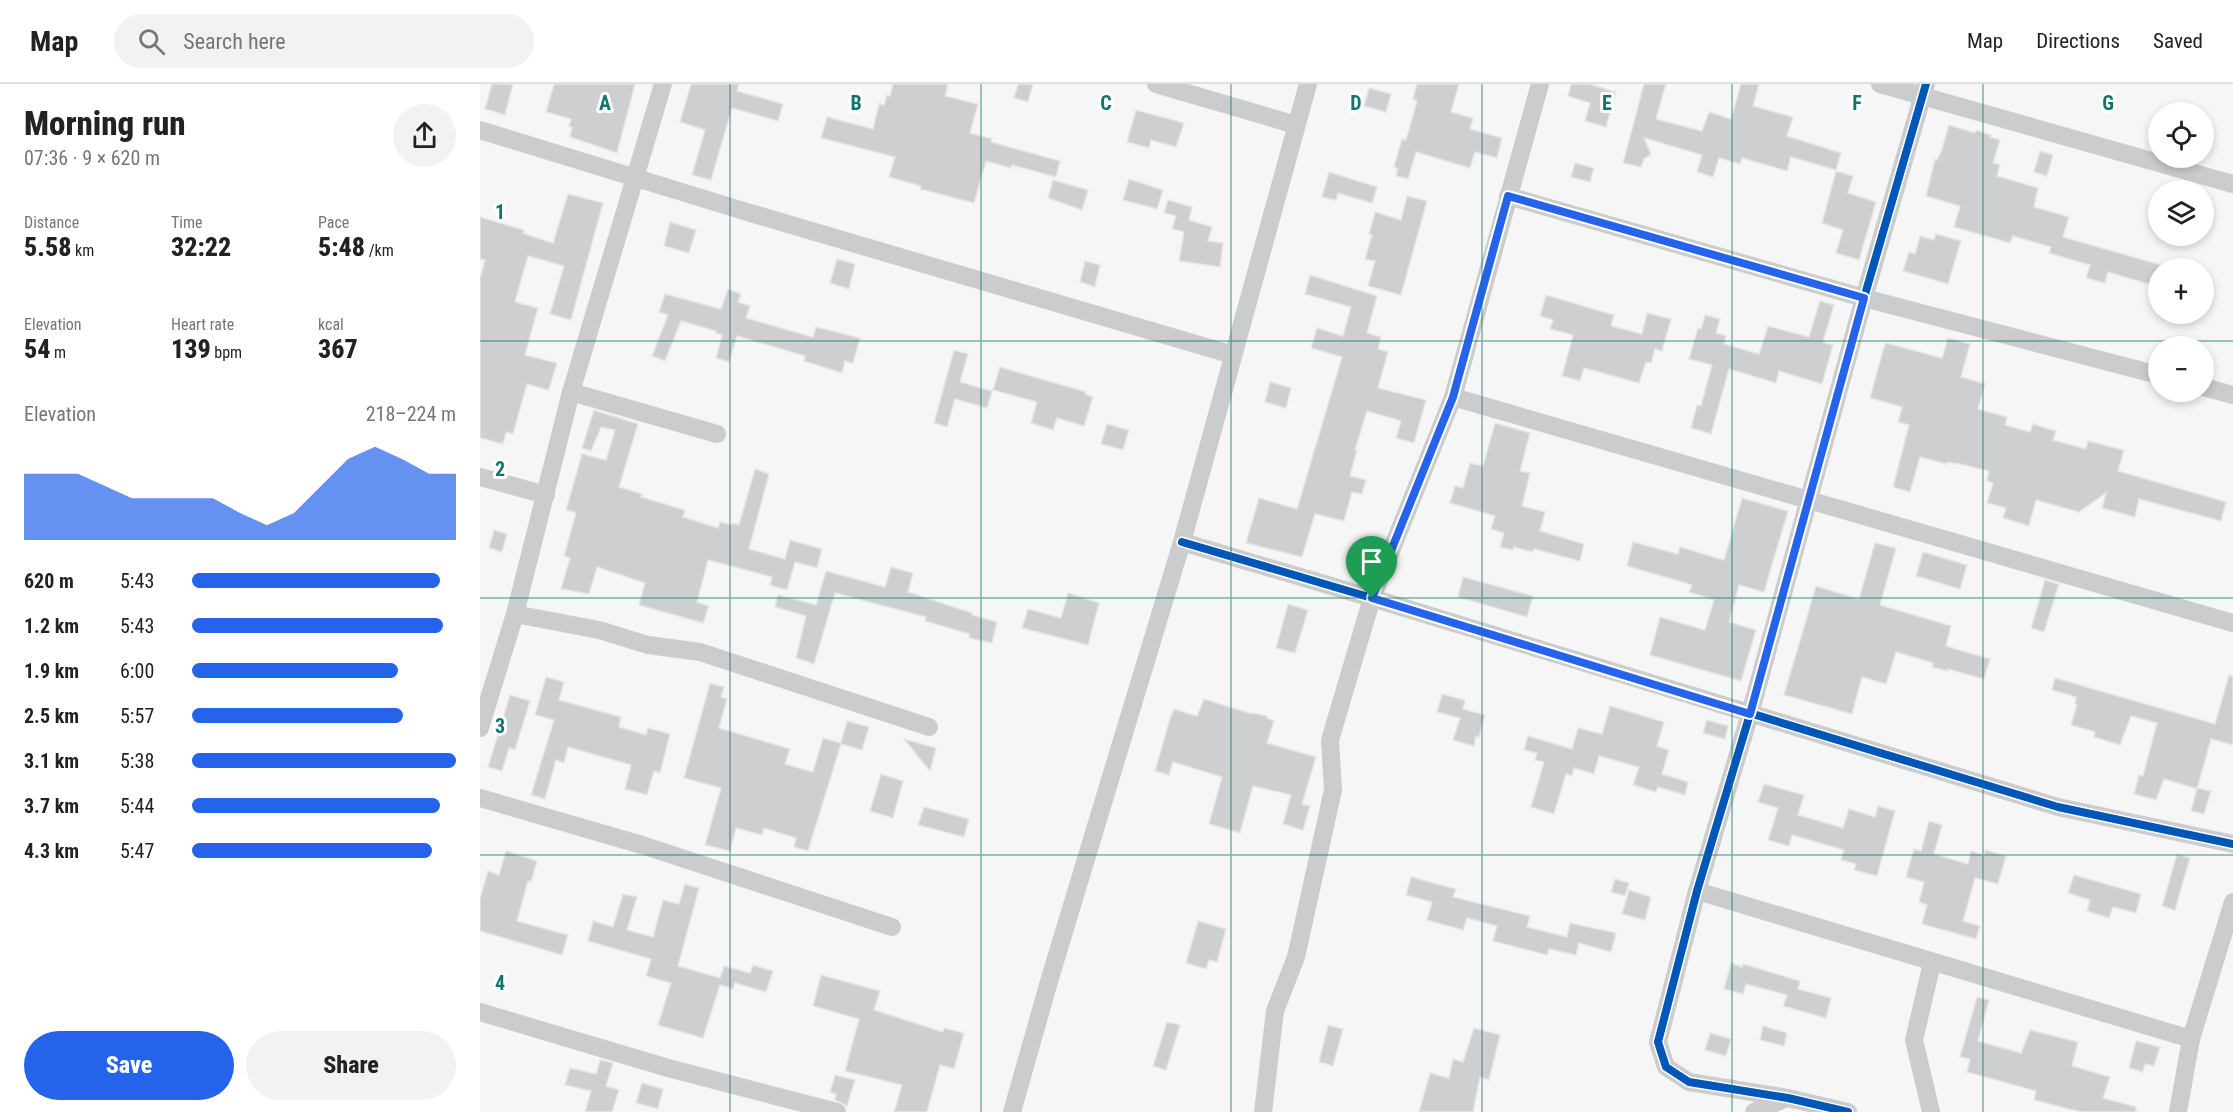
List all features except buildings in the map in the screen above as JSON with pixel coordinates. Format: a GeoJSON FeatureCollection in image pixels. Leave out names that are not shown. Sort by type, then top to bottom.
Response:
{"type":"FeatureCollection","features":[{"type":"Feature","properties":{"kind":"street"},"geometry":{"type":"LineString","coordinates":[[480,728],[515,614],[571,392],[663,84]]}},
{"type":"Feature","properties":{"kind":"street"},"geometry":{"type":"LineString","coordinates":[[1156,84],[1296,124]]}},
{"type":"Feature","properties":{"kind":"street"},"geometry":{"type":"LineString","coordinates":[[1012,1112],[1050,978],[1182,542],[1308,84]]}},
{"type":"Feature","properties":{"kind":"street"},"geometry":{"type":"LineString","coordinates":[[1263,1112],[1275,1011],[1296,957],[1333,790],[1330,740],[1372,598],[1453,397],[1540,84]]}},
{"type":"Feature","properties":{"kind":"street"},"geometry":{"type":"LineString","coordinates":[[1880,84],[1924,90],[2233,184]]}},
{"type":"Feature","properties":{"kind":"street"},"geometry":{"type":"LineString","coordinates":[[1848,1112],[1788,1098],[1689,1082],[1666,1066],[1658,1042],[1697,891],[1750,714],[1864,298],[1924,90]]}},
{"type":"Feature","properties":{"kind":"street"},"geometry":{"type":"LineString","coordinates":[[480,130],[1233,355]]}},
{"type":"Feature","properties":{"kind":"street"},"geometry":{"type":"LineString","coordinates":[[1508,196],[1864,298],[2148,372]]}},
{"type":"Feature","properties":{"kind":"street"},"geometry":{"type":"LineString","coordinates":[[2214,389],[2233,394]]}},
{"type":"Feature","properties":{"kind":"street"},"geometry":{"type":"LineString","coordinates":[[571,392],[717,434]]}},
{"type":"Feature","properties":{"kind":"street"},"geometry":{"type":"LineString","coordinates":[[1453,397],[2233,623]]}},
{"type":"Feature","properties":{"kind":"street"},"geometry":{"type":"LineString","coordinates":[[480,477],[546,495]]}},
{"type":"Feature","properties":{"kind":"street"},"geometry":{"type":"LineString","coordinates":[[1182,542],[2058,807],[2233,844]]}},
{"type":"Feature","properties":{"kind":"street"},"geometry":{"type":"LineString","coordinates":[[515,614],[599,630],[648,645],[700,652],[929,727]]}},
{"type":"Feature","properties":{"kind":"street"},"geometry":{"type":"LineString","coordinates":[[480,798],[642,845],[892,927]]}},
{"type":"Feature","properties":{"kind":"street"},"geometry":{"type":"LineString","coordinates":[[1697,891],[2191,1039]]}},
{"type":"Feature","properties":{"kind":"street"},"geometry":{"type":"LineString","coordinates":[[2178,1112],[2191,1039],[2233,902]]}},
{"type":"Feature","properties":{"kind":"street"},"geometry":{"type":"LineString","coordinates":[[1931,1112],[1914,1040],[1932,963]]}},
{"type":"Feature","properties":{"kind":"street"},"geometry":{"type":"LineString","coordinates":[[480,1012],[668,1068],[837,1112]]}},
{"type":"Feature","properties":{"kind":"street"},"geometry":{"type":"LineString","coordinates":[[1754,1112],[1788,1098]]}},
{"type":"Feature","properties":{"kind":"cycle path"},"geometry":{"type":"LineString","coordinates":[[1848,1112],[1788,1098],[1689,1082],[1666,1067],[1658,1042],[1697,891],[1750,714],[1864,298],[1926,84]]}},
{"type":"Feature","properties":{"kind":"cycle path"},"geometry":{"type":"LineString","coordinates":[[1182,542],[2058,807],[2233,844]]}},
{"type":"Feature","properties":{"kind":"route"},"geometry":{"type":"LineString","coordinates":[[1508,196],[1864,298],[1750,714],[1372,598],[1453,397],[1508,196]]}}]}
